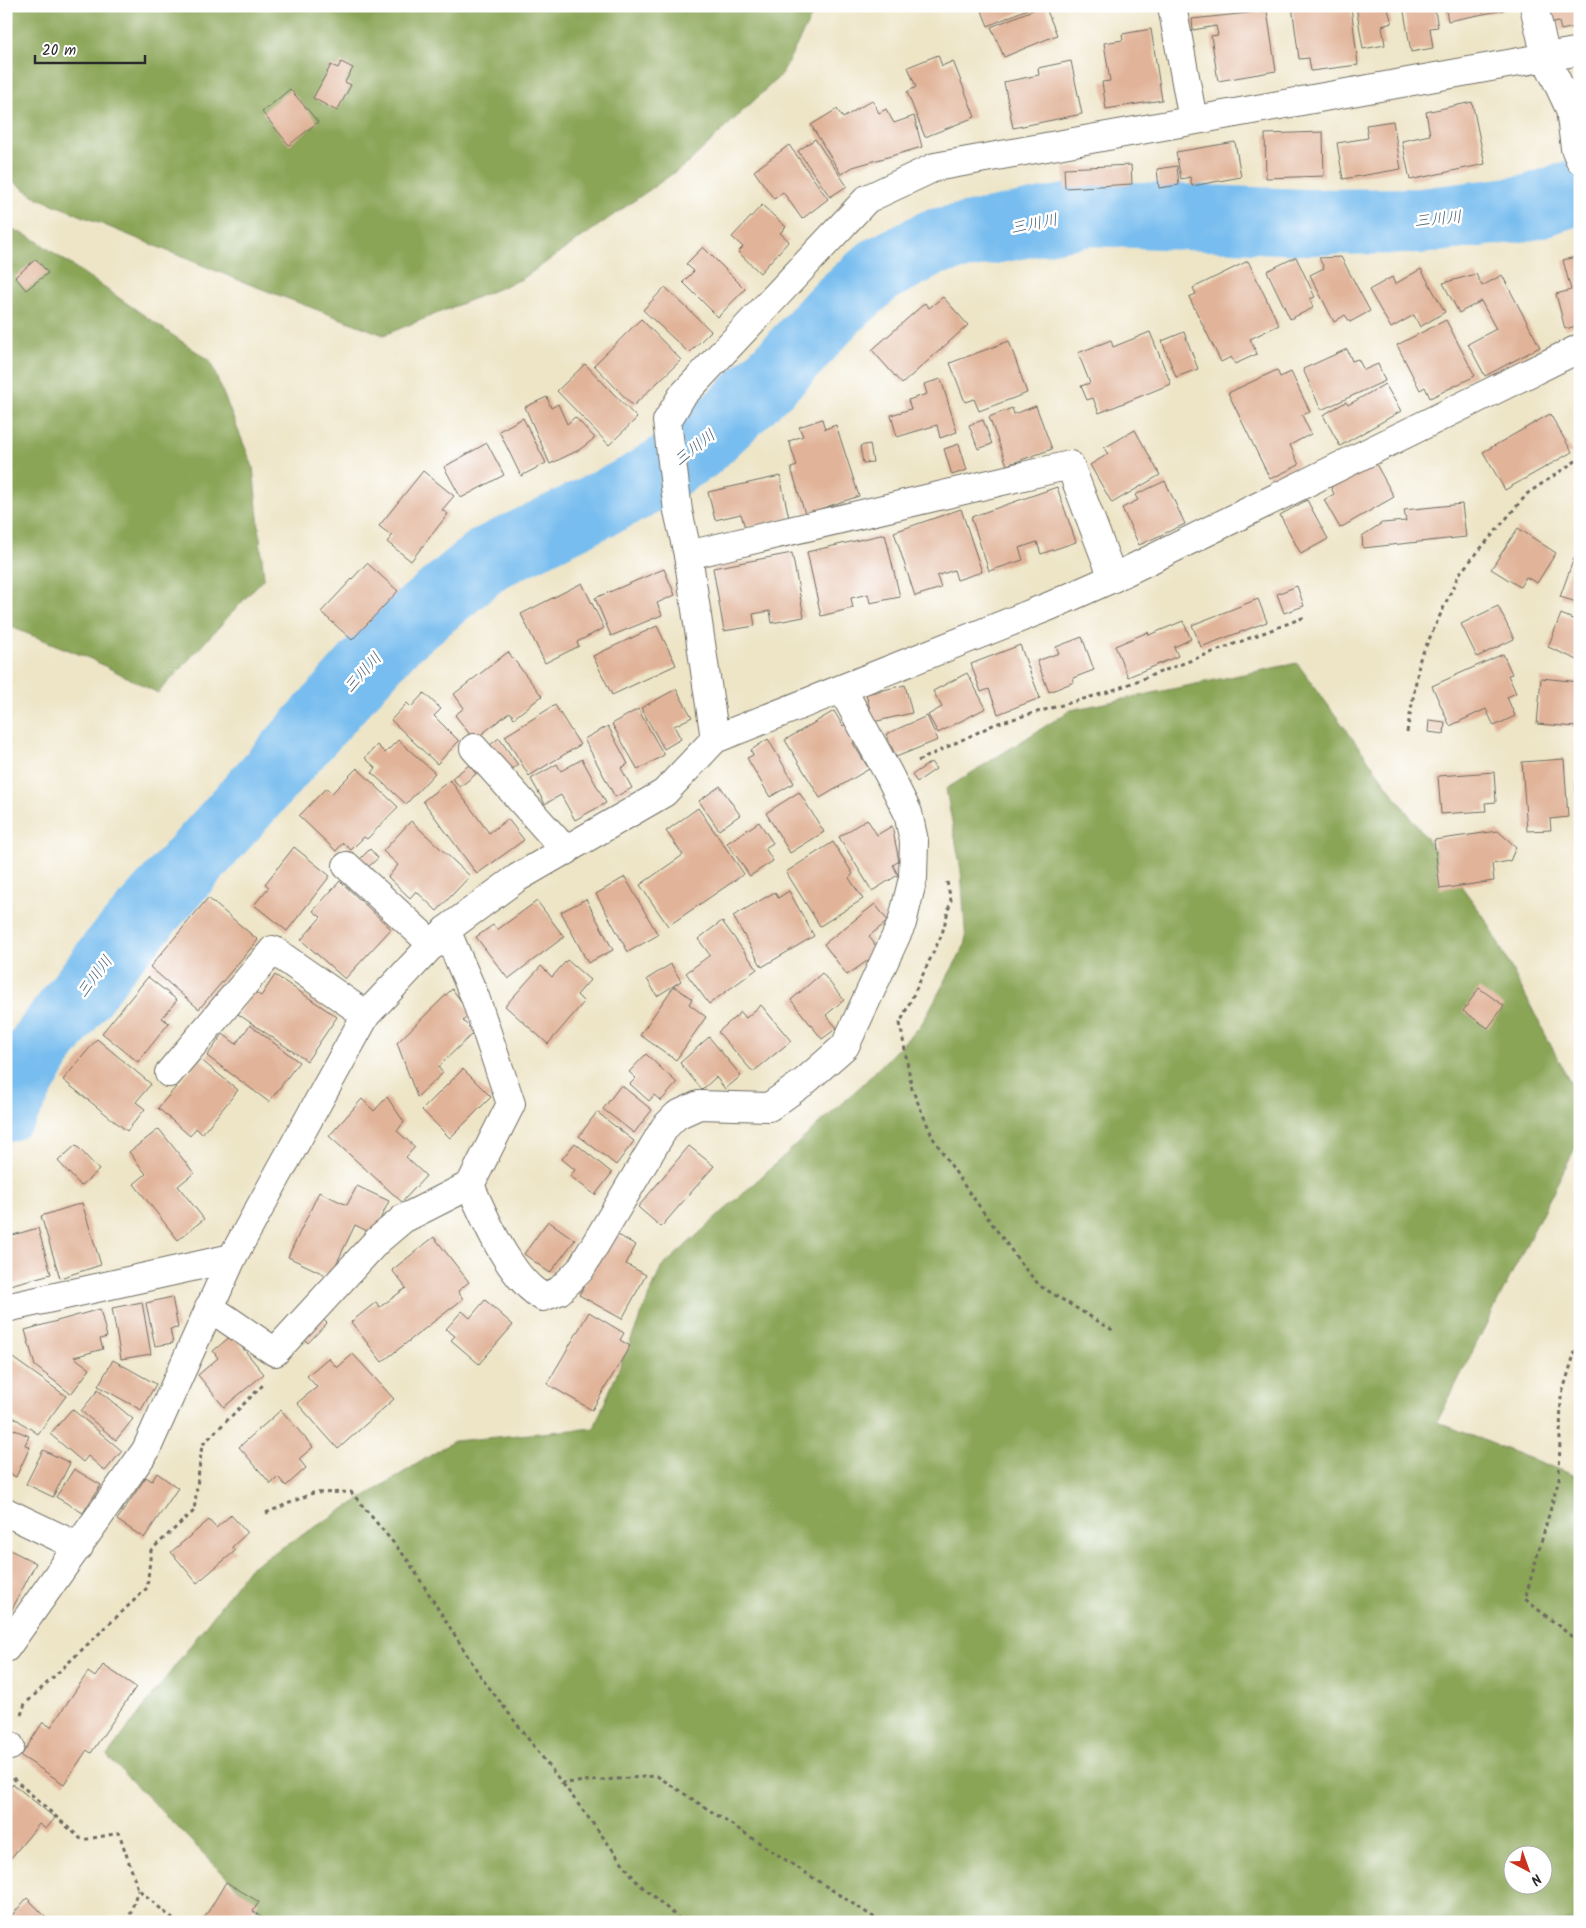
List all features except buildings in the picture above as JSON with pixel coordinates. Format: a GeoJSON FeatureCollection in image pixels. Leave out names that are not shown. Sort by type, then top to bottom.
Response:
{"type":"FeatureCollection","features":[{"type":"Feature","properties":{"kind":"street"},"geometry":{"type":"LineString","coordinates":[[1172,6],[1193,120]]}},
{"type":"Feature","properties":{"kind":"street"},"geometry":{"type":"LineString","coordinates":[[1534,6],[1546,58],[1570,109],[1577,154]]}},
{"type":"Feature","properties":{"kind":"street"},"geometry":{"type":"LineString","coordinates":[[715,739],[688,555],[678,511],[666,421],[682,396],[867,200],[935,167],[1580,51]]}},
{"type":"Feature","properties":{"kind":"street"},"geometry":{"type":"LineString","coordinates":[[6,1648],[146,1450],[232,1258],[366,1014],[439,937],[517,878],[664,792],[715,739],[1050,606],[1113,578],[1580,348]]}},
{"type":"Feature","properties":{"kind":"street"},"geometry":{"type":"LineString","coordinates":[[688,555],[1070,465],[1113,578]]}},
{"type":"Feature","properties":{"kind":"street"},"geometry":{"type":"LineString","coordinates":[[470,1185],[492,1234],[526,1284],[543,1297],[559,1291],[580,1270],[665,1127],[677,1115],[699,1106],[768,1108],[804,1082],[845,1046],[902,923],[913,878],[914,841],[908,813],[890,775],[842,689]]}},
{"type":"Feature","properties":{"kind":"street"},"geometry":{"type":"LineString","coordinates":[[474,748],[566,851]]}},
{"type":"Feature","properties":{"kind":"street"},"geometry":{"type":"LineString","coordinates":[[209,1307],[275,1352],[377,1241],[403,1219],[470,1185],[511,1104],[475,997],[439,937],[347,866]]}},
{"type":"Feature","properties":{"kind":"street"},"geometry":{"type":"LineString","coordinates":[[169,1073],[273,950],[366,1014]]}},
{"type":"Feature","properties":{"kind":"street"},"geometry":{"type":"LineString","coordinates":[[6,1308],[232,1258]]}},
{"type":"Feature","properties":{"kind":"street"},"geometry":{"type":"LineString","coordinates":[[6,1512],[79,1547]]}},
{"type":"Feature","properties":{"kind":"path"},"geometry":{"type":"LineString","coordinates":[[1407,732],[1420,659],[1460,574],[1528,493],[1580,458]]}},
{"type":"Feature","properties":{"kind":"path"},"geometry":{"type":"LineString","coordinates":[[890,775],[995,724],[1117,689],[1305,617]]}},
{"type":"Feature","properties":{"kind":"path"},"geometry":{"type":"LineString","coordinates":[[945,873],[951,900],[942,934],[900,1023],[912,1089],[933,1138],[966,1188],[1034,1279],[1040,1286],[1114,1331]]}},
{"type":"Feature","properties":{"kind":"path"},"geometry":{"type":"LineString","coordinates":[[1580,1335],[1562,1397],[1559,1479],[1526,1599],[1580,1643]]}},
{"type":"Feature","properties":{"kind":"path"},"geometry":{"type":"LineString","coordinates":[[176,1922],[138,1889],[119,1833],[82,1840],[12,1777],[8,1745],[25,1704],[147,1588],[150,1550],[194,1512],[202,1445],[273,1376],[275,1352]]}},
{"type":"Feature","properties":{"kind":"path"},"geometry":{"type":"LineString","coordinates":[[266,1513],[314,1493],[351,1492],[407,1559],[481,1677],[637,1882],[683,1922]]}},
{"type":"Feature","properties":{"kind":"path"},"geometry":{"type":"LineString","coordinates":[[562,1783],[658,1776],[881,1922]]}},
{"type":"Feature","properties":{"kind":"path"},"geometry":{"type":"LineString","coordinates":[[128,1922],[138,1889]]}},
{"type":"Feature","properties":{"kind":"green space"},"geometry":{"type":"Polygon","coordinates":[[[6,6],[817,6],[781,75],[688,163],[522,279],[384,335],[241,281],[38,198],[6,177],[6,6]]]}},
{"type":"Feature","properties":{"kind":"green space"},"geometry":{"type":"Polygon","coordinates":[[[6,226],[34,239],[210,361],[253,467],[264,578],[158,693],[91,659],[16,629],[6,623],[6,226]]]}},
{"type":"Feature","properties":{"kind":"green space"},"geometry":{"type":"Polygon","coordinates":[[[1297,663],[1487,921],[1580,1102],[1580,1138],[1437,1422],[1580,1478],[1580,1922],[271,1922],[107,1756],[249,1568],[454,1441],[594,1428],[661,1268],[862,1085],[921,1025],[966,943],[961,870],[946,789],[1071,710],[1297,663]]]}},
{"type":"Feature","properties":{"kind":"waterway","name":"三川川"},"geometry":{"type":"LineString","coordinates":[[6,1109],[42,1045],[112,953],[391,640],[488,559],[635,488],[696,449],[783,366],[835,309],[879,270],[934,242],[1088,213],[1305,222],[1420,221],[1528,208],[1580,191]]}}]}
